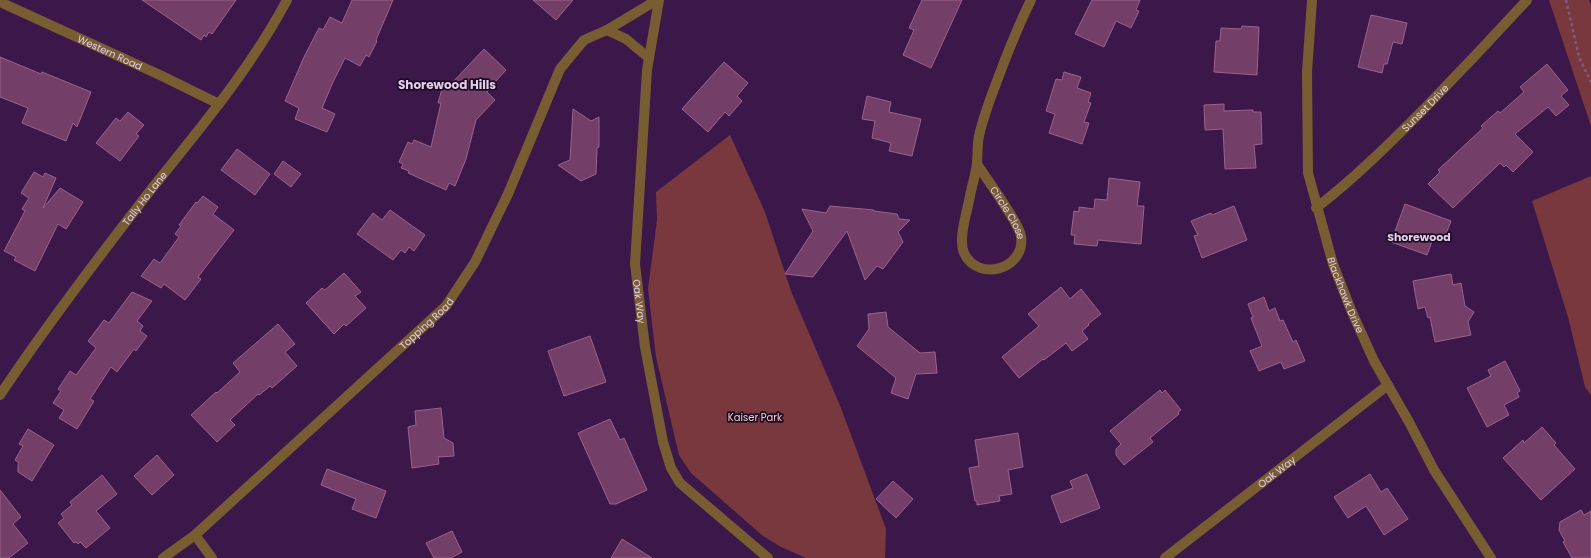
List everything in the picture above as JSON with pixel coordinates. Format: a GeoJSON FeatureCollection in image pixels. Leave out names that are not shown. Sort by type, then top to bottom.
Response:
{"type":"FeatureCollection","features":[{"type":"Feature","properties":{"kind":"street","name":"Tally Ho Lane"},"geometry":{"type":"LineString","coordinates":[[0,395],[35,342],[90,268],[244,70],[287,0]]}},
{"type":"Feature","properties":{"kind":"street","name":"Topping Road"},"geometry":{"type":"LineString","coordinates":[[163,558],[195,535],[446,306],[475,262],[508,194],[560,69],[584,40],[607,30],[658,0]]}},
{"type":"Feature","properties":{"kind":"street","name":"Oak Way"},"geometry":{"type":"LineString","coordinates":[[658,0],[649,58],[635,264],[645,347],[663,442],[671,468],[680,483],[768,558]]}},
{"type":"Feature","properties":{"kind":"street","name":"Circle Close"},"geometry":{"type":"LineString","coordinates":[[977,164],[1020,230],[1021,246],[1019,254],[1008,266],[1000,269],[984,269],[976,266],[969,260],[962,246],[963,233],[977,164],[979,136],[986,112],[1010,48],[1031,0]]}},
{"type":"Feature","properties":{"kind":"street","name":"Blackhawk Drive"},"geometry":{"type":"LineString","coordinates":[[1312,0],[1307,72],[1308,173],[1316,208],[1333,264],[1351,310],[1374,361],[1434,470],[1491,558]]}},
{"type":"Feature","properties":{"kind":"street","name":"Sunset Drive"},"geometry":{"type":"LineString","coordinates":[[1316,208],[1337,192],[1400,134],[1482,50],[1526,0]]}},
{"type":"Feature","properties":{"kind":"street","name":"Western Road"},"geometry":{"type":"LineString","coordinates":[[0,2],[162,76],[219,104]]}},
{"type":"Feature","properties":{"kind":"street"},"geometry":{"type":"LineString","coordinates":[[607,30],[626,39],[649,58]]}},
{"type":"Feature","properties":{"kind":"street","name":"Oak Way"},"geometry":{"type":"LineString","coordinates":[[1165,558],[1388,385]]}},
{"type":"Feature","properties":{"kind":"street"},"geometry":{"type":"LineString","coordinates":[[195,535],[212,558]]}},
{"type":"Feature","properties":{"kind":"path"},"geometry":{"type":"LineString","coordinates":[[1566,0],[1579,57],[1591,82]]}},
{"type":"Feature","properties":{"kind":"green space"},"geometry":{"type":"Polygon","coordinates":[[[1549,0],[1589,0],[1591,5],[1591,126],[1549,0]]]}},
{"type":"Feature","properties":{"kind":"green space","name":"Kaiser Park"},"geometry":{"type":"Polygon","coordinates":[[[730,135],[765,212],[791,291],[841,408],[886,529],[885,558],[806,558],[781,547],[763,536],[691,473],[679,455],[656,357],[648,289],[657,220],[656,192],[730,135]]]}},
{"type":"Feature","properties":{"kind":"green space"},"geometry":{"type":"Polygon","coordinates":[[[1591,176],[1591,395],[1585,387],[1568,317],[1532,201],[1591,176]]]}},
{"type":"Feature","properties":{"kind":"building"},"geometry":{"type":"Polygon","coordinates":[[[142,0],[236,0],[212,34],[209,32],[206,37],[204,35],[201,40],[142,0]]]}},
{"type":"Feature","properties":{"kind":"building"},"geometry":{"type":"Polygon","coordinates":[[[352,0],[393,0],[369,57],[366,55],[360,66],[345,58],[333,82],[322,108],[335,114],[327,132],[295,119],[299,108],[285,101],[304,57],[319,28],[323,30],[330,17],[342,23],[352,0]]]}},
{"type":"Feature","properties":{"kind":"building"},"geometry":{"type":"Polygon","coordinates":[[[533,0],[573,0],[556,20],[533,0]]]}},
{"type":"Feature","properties":{"kind":"building"},"geometry":{"type":"Polygon","coordinates":[[[922,0],[962,0],[931,68],[903,55],[914,30],[909,28],[922,0]]]}},
{"type":"Feature","properties":{"kind":"building"},"geometry":{"type":"Polygon","coordinates":[[[1092,0],[1140,0],[1136,10],[1139,11],[1131,28],[1116,21],[1104,47],[1075,34],[1092,0]]]}},
{"type":"Feature","properties":{"kind":"building"},"geometry":{"type":"Polygon","coordinates":[[[1371,15],[1407,23],[1402,44],[1393,42],[1387,64],[1384,64],[1382,73],[1358,67],[1371,15]]]}},
{"type":"Feature","properties":{"kind":"building"},"geometry":{"type":"Polygon","coordinates":[[[1242,26],[1259,27],[1257,75],[1214,72],[1216,41],[1220,41],[1221,28],[1241,29],[1242,26]]]}},
{"type":"Feature","properties":{"kind":"building"},"geometry":{"type":"Polygon","coordinates":[[[484,49],[506,70],[487,92],[495,100],[476,120],[466,159],[455,186],[449,183],[446,190],[408,173],[409,171],[401,168],[403,164],[399,162],[408,142],[412,144],[414,140],[431,147],[441,103],[438,103],[444,82],[451,84],[484,49]]]}},
{"type":"Feature","properties":{"kind":"building"},"geometry":{"type":"Polygon","coordinates":[[[0,57],[91,92],[77,127],[73,123],[66,141],[22,123],[28,108],[0,97],[0,57]]]}},
{"type":"Feature","properties":{"kind":"building"},"geometry":{"type":"Polygon","coordinates":[[[724,62],[748,83],[737,96],[742,101],[729,116],[725,112],[708,132],[682,109],[724,62]]]}},
{"type":"Feature","properties":{"kind":"building"},"geometry":{"type":"Polygon","coordinates":[[[1547,64],[1568,90],[1561,96],[1569,105],[1556,116],[1548,107],[1515,134],[1533,152],[1513,172],[1506,165],[1504,167],[1500,163],[1453,208],[1428,184],[1440,172],[1438,170],[1483,128],[1481,126],[1498,111],[1500,113],[1524,92],[1520,87],[1547,64]]]}},
{"type":"Feature","properties":{"kind":"building"},"geometry":{"type":"Polygon","coordinates":[[[1064,72],[1081,77],[1077,88],[1091,93],[1088,102],[1091,103],[1084,122],[1089,123],[1082,144],[1049,133],[1055,114],[1046,111],[1056,79],[1062,80],[1064,72]]]}},
{"type":"Feature","properties":{"kind":"building"},"geometry":{"type":"Polygon","coordinates":[[[867,96],[891,102],[889,112],[921,119],[912,156],[889,151],[891,143],[872,138],[875,121],[862,119],[867,96]]]}},
{"type":"Feature","properties":{"kind":"building"},"geometry":{"type":"Polygon","coordinates":[[[1224,104],[1224,111],[1253,110],[1253,112],[1261,112],[1262,144],[1254,145],[1256,168],[1225,169],[1223,129],[1205,130],[1204,105],[1224,104]]]}},
{"type":"Feature","properties":{"kind":"building"},"geometry":{"type":"Polygon","coordinates":[[[573,109],[591,121],[599,117],[599,147],[597,148],[596,174],[581,181],[558,165],[570,160],[573,109]]]}},
{"type":"Feature","properties":{"kind":"building"},"geometry":{"type":"Polygon","coordinates":[[[128,112],[144,125],[136,134],[139,136],[120,161],[96,143],[116,118],[120,121],[128,112]]]}},
{"type":"Feature","properties":{"kind":"building"},"geometry":{"type":"Polygon","coordinates":[[[237,149],[270,174],[255,195],[221,170],[237,149]]]}},
{"type":"Feature","properties":{"kind":"building"},"geometry":{"type":"Polygon","coordinates":[[[283,161],[301,174],[291,187],[274,174],[283,161]]]}},
{"type":"Feature","properties":{"kind":"building"},"geometry":{"type":"Polygon","coordinates":[[[34,172],[43,177],[45,173],[56,178],[43,208],[60,188],[83,202],[66,229],[58,224],[35,271],[14,260],[16,257],[4,251],[25,211],[22,209],[29,198],[21,193],[34,172]]]}},
{"type":"Feature","properties":{"kind":"building"},"geometry":{"type":"Polygon","coordinates":[[[1109,178],[1140,182],[1137,206],[1144,206],[1141,244],[1098,240],[1097,246],[1074,244],[1075,235],[1071,235],[1074,211],[1079,212],[1079,207],[1094,209],[1095,199],[1107,200],[1109,178]]]}},
{"type":"Feature","properties":{"kind":"building"},"geometry":{"type":"Polygon","coordinates":[[[203,196],[218,207],[213,214],[234,230],[198,277],[201,279],[185,300],[164,284],[161,288],[141,276],[154,259],[160,263],[179,237],[175,234],[181,226],[179,225],[196,202],[197,203],[203,196]]]}},
{"type":"Feature","properties":{"kind":"building"},"geometry":{"type":"Polygon","coordinates":[[[1405,204],[1451,221],[1444,239],[1434,236],[1427,255],[1391,242],[1405,204]]]}},
{"type":"Feature","properties":{"kind":"building"},"geometry":{"type":"Polygon","coordinates":[[[830,206],[874,210],[897,214],[899,219],[910,220],[898,232],[903,242],[883,269],[877,266],[865,280],[847,231],[813,277],[785,274],[813,231],[802,209],[826,213],[830,206]]]}},
{"type":"Feature","properties":{"kind":"building"},"geometry":{"type":"Polygon","coordinates":[[[1234,206],[1247,240],[1202,258],[1194,236],[1198,235],[1191,221],[1211,213],[1212,215],[1234,206]]]}},
{"type":"Feature","properties":{"kind":"building"},"geometry":{"type":"Polygon","coordinates":[[[390,210],[425,235],[414,251],[409,247],[405,253],[401,250],[393,260],[357,234],[373,213],[382,220],[390,210]]]}},
{"type":"Feature","properties":{"kind":"building"},"geometry":{"type":"Polygon","coordinates":[[[344,273],[361,292],[355,296],[366,308],[346,326],[344,324],[334,334],[306,303],[322,288],[325,290],[344,273]]]}},
{"type":"Feature","properties":{"kind":"building"},"geometry":{"type":"Polygon","coordinates":[[[1451,274],[1453,285],[1461,283],[1465,306],[1474,312],[1468,322],[1471,335],[1435,342],[1430,317],[1428,318],[1425,307],[1418,309],[1413,281],[1451,274]]]}},
{"type":"Feature","properties":{"kind":"building"},"geometry":{"type":"Polygon","coordinates":[[[1061,287],[1070,299],[1081,289],[1101,314],[1088,324],[1089,325],[1082,331],[1088,339],[1072,351],[1066,343],[1019,378],[1002,357],[1039,326],[1028,314],[1061,287]]]}},
{"type":"Feature","properties":{"kind":"building"},"geometry":{"type":"Polygon","coordinates":[[[132,292],[152,301],[137,321],[143,326],[140,331],[147,336],[136,351],[134,349],[117,372],[111,367],[90,399],[94,401],[77,429],[59,418],[64,410],[53,403],[61,391],[58,389],[70,371],[76,375],[96,348],[88,341],[104,320],[109,323],[132,292]]]}},
{"type":"Feature","properties":{"kind":"building"},"geometry":{"type":"Polygon","coordinates":[[[1264,297],[1269,311],[1275,308],[1280,321],[1283,320],[1293,342],[1296,340],[1305,361],[1284,369],[1281,362],[1259,371],[1250,351],[1262,346],[1251,318],[1253,317],[1248,304],[1264,297]]]}},
{"type":"Feature","properties":{"kind":"building"},"geometry":{"type":"Polygon","coordinates":[[[886,312],[888,327],[920,353],[935,352],[937,373],[916,374],[908,399],[891,393],[896,378],[857,346],[869,329],[868,314],[886,312]]]}},
{"type":"Feature","properties":{"kind":"building"},"geometry":{"type":"Polygon","coordinates":[[[278,324],[295,344],[285,352],[297,366],[272,388],[270,386],[259,395],[258,394],[230,420],[235,425],[217,442],[191,415],[240,372],[233,363],[278,324]]]}},
{"type":"Feature","properties":{"kind":"building"},"geometry":{"type":"Polygon","coordinates":[[[590,336],[606,382],[564,396],[548,351],[590,336]]]}},
{"type":"Feature","properties":{"kind":"building"},"geometry":{"type":"Polygon","coordinates":[[[1505,361],[1520,391],[1517,393],[1519,397],[1504,405],[1509,415],[1487,427],[1467,388],[1491,376],[1488,370],[1505,361]]]}},
{"type":"Feature","properties":{"kind":"building"},"geometry":{"type":"Polygon","coordinates":[[[1160,390],[1162,393],[1165,390],[1181,410],[1178,412],[1179,414],[1150,438],[1153,442],[1124,465],[1116,455],[1116,449],[1121,444],[1110,431],[1160,390]]]}},
{"type":"Feature","properties":{"kind":"building"},"geometry":{"type":"Polygon","coordinates":[[[441,408],[444,438],[453,443],[454,456],[438,457],[439,464],[412,468],[408,427],[416,425],[415,411],[441,408]]]}},
{"type":"Feature","properties":{"kind":"building"},"geometry":{"type":"Polygon","coordinates":[[[610,419],[620,440],[624,438],[647,490],[616,504],[610,504],[578,433],[610,419]]]}},
{"type":"Feature","properties":{"kind":"building"},"geometry":{"type":"Polygon","coordinates":[[[1542,427],[1556,443],[1554,445],[1575,469],[1541,500],[1503,458],[1523,440],[1524,443],[1542,427]]]}},
{"type":"Feature","properties":{"kind":"building"},"geometry":{"type":"Polygon","coordinates":[[[28,429],[54,445],[32,481],[18,472],[19,463],[15,460],[23,446],[19,444],[28,429]]]}},
{"type":"Feature","properties":{"kind":"building"},"geometry":{"type":"Polygon","coordinates":[[[1018,433],[1023,467],[1008,470],[1012,494],[999,496],[1000,501],[977,505],[969,468],[979,466],[975,440],[1018,433]]]}},
{"type":"Feature","properties":{"kind":"building"},"geometry":{"type":"Polygon","coordinates":[[[157,455],[174,475],[152,495],[134,476],[157,455]]]}},
{"type":"Feature","properties":{"kind":"building"},"geometry":{"type":"Polygon","coordinates":[[[327,469],[386,491],[376,518],[352,509],[356,499],[321,485],[327,469]]]}},
{"type":"Feature","properties":{"kind":"building"},"geometry":{"type":"Polygon","coordinates":[[[1087,474],[1100,508],[1061,523],[1051,496],[1073,488],[1070,481],[1087,474]]]}},
{"type":"Feature","properties":{"kind":"building"},"geometry":{"type":"Polygon","coordinates":[[[1370,474],[1381,492],[1387,488],[1408,519],[1384,535],[1366,506],[1348,518],[1334,497],[1370,474]]]}},
{"type":"Feature","properties":{"kind":"building"},"geometry":{"type":"Polygon","coordinates":[[[102,475],[117,494],[96,511],[110,528],[86,548],[80,542],[78,544],[76,542],[74,543],[58,523],[64,518],[61,514],[72,505],[70,502],[102,475]]]}},
{"type":"Feature","properties":{"kind":"building"},"geometry":{"type":"Polygon","coordinates":[[[893,481],[913,499],[896,518],[876,499],[893,481]]]}},
{"type":"Feature","properties":{"kind":"building"},"geometry":{"type":"Polygon","coordinates":[[[0,490],[21,517],[13,524],[28,543],[9,558],[0,558],[0,490]]]}},
{"type":"Feature","properties":{"kind":"building"},"geometry":{"type":"Polygon","coordinates":[[[1581,510],[1584,515],[1591,511],[1591,558],[1572,558],[1563,542],[1565,541],[1559,530],[1560,522],[1581,510]]]}},
{"type":"Feature","properties":{"kind":"building"},"geometry":{"type":"Polygon","coordinates":[[[452,531],[462,552],[451,558],[434,558],[426,543],[452,531]]]}},
{"type":"Feature","properties":{"kind":"building"},"geometry":{"type":"Polygon","coordinates":[[[622,539],[652,558],[611,558],[622,539]]]}},
{"type":"Feature","properties":{"kind":"district","name":"Shorewood Hills"},"geometry":{"type":"Point","coordinates":[447,84]}},
{"type":"Feature","properties":{"kind":"district","name":"Shorewood"},"geometry":{"type":"Point","coordinates":[1419,237]}}]}
